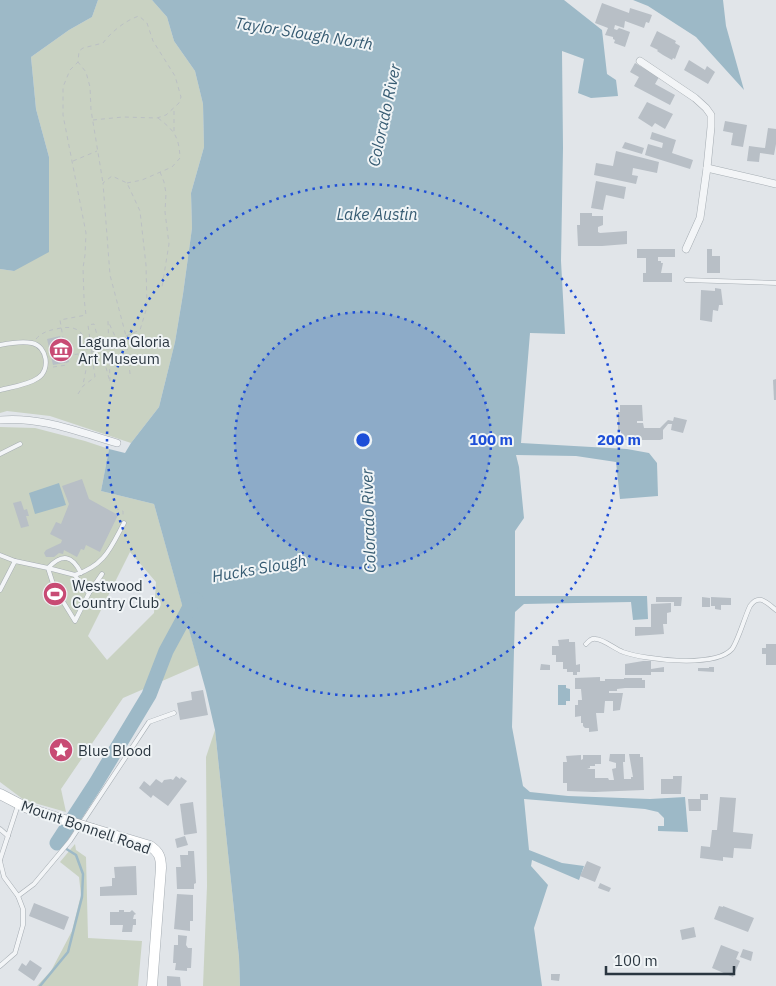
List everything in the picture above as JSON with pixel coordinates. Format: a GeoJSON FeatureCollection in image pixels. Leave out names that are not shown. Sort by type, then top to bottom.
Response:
{"type":"FeatureCollection","features":[{"type":"Feature","properties":{"kind":"street"},"geometry":{"type":"LineString","coordinates":[[640,61],[695,98],[706,108],[711,116],[707,168],[700,218],[686,249]]}},
{"type":"Feature","properties":{"kind":"street"},"geometry":{"type":"LineString","coordinates":[[707,168],[776,184]]}},
{"type":"Feature","properties":{"kind":"street"},"geometry":{"type":"LineString","coordinates":[[0,420],[14,418],[46,423],[117,443]]}},
{"type":"Feature","properties":{"kind":"street","name":"Mount Bonnell Road"},"geometry":{"type":"LineString","coordinates":[[0,794],[18,804],[45,814],[150,846],[156,850],[160,856],[161,868],[152,986]]}},
{"type":"Feature","properties":{"kind":"lane"},"geometry":{"type":"LineString","coordinates":[[686,280],[776,283]]}},
{"type":"Feature","properties":{"kind":"lane"},"geometry":{"type":"LineString","coordinates":[[0,345],[33,343],[44,354],[45,368],[41,377],[37,379],[0,390]]}},
{"type":"Feature","properties":{"kind":"lane"},"geometry":{"type":"LineString","coordinates":[[0,454],[20,444]]}},
{"type":"Feature","properties":{"kind":"lane"},"geometry":{"type":"LineString","coordinates":[[0,555],[15,561],[75,575],[89,570],[106,556],[124,523]]}},
{"type":"Feature","properties":{"kind":"lane"},"geometry":{"type":"LineString","coordinates":[[48,568],[54,561],[62,558],[70,559],[77,564],[81,573]]}},
{"type":"Feature","properties":{"kind":"lane"},"geometry":{"type":"LineString","coordinates":[[0,590],[15,561]]}},
{"type":"Feature","properties":{"kind":"lane"},"geometry":{"type":"LineString","coordinates":[[48,568],[54,587],[75,621],[89,592],[102,574]]}},
{"type":"Feature","properties":{"kind":"lane"},"geometry":{"type":"LineString","coordinates":[[75,575],[81,585],[89,592]]}},
{"type":"Feature","properties":{"kind":"lane"},"geometry":{"type":"LineString","coordinates":[[586,644],[592,639],[598,638],[625,652],[651,658],[703,661],[715,658],[731,650],[753,601],[757,599],[763,600],[776,610]]}},
{"type":"Feature","properties":{"kind":"lane"},"geometry":{"type":"LineString","coordinates":[[18,896],[34,884],[70,841],[150,722],[174,713]]}},
{"type":"Feature","properties":{"kind":"lane"},"geometry":{"type":"LineString","coordinates":[[0,966],[15,953],[23,925],[23,909],[18,896],[4,877],[0,860],[18,804]]}},
{"type":"Feature","properties":{"kind":"lane"},"geometry":{"type":"LineString","coordinates":[[0,828],[8,836]]}},
{"type":"Feature","properties":{"kind":"path"},"geometry":{"type":"LineString","coordinates":[[45,368],[67,365],[60,320],[86,315],[83,268],[86,255],[86,232],[63,115],[63,87],[70,70],[78,62],[79,51],[83,48],[103,43],[108,36],[132,18],[139,16],[147,23],[152,32],[153,41],[175,76],[181,97],[179,103],[174,110],[157,118],[123,117],[93,120]]}},
{"type":"Feature","properties":{"kind":"path"},"geometry":{"type":"LineString","coordinates":[[78,62],[86,72],[90,87],[93,120],[103,182],[110,275],[126,336],[130,374]]}},
{"type":"Feature","properties":{"kind":"path"},"geometry":{"type":"LineString","coordinates":[[174,110],[174,133]]}},
{"type":"Feature","properties":{"kind":"path"},"geometry":{"type":"LineString","coordinates":[[103,182],[112,176],[127,183],[142,180],[172,167],[180,158],[177,137],[157,118]]}},
{"type":"Feature","properties":{"kind":"path"},"geometry":{"type":"LineString","coordinates":[[72,162],[98,150]]}},
{"type":"Feature","properties":{"kind":"path"},"geometry":{"type":"LineString","coordinates":[[160,172],[166,193],[165,212],[169,244],[162,287]]}},
{"type":"Feature","properties":{"kind":"path"},"geometry":{"type":"LineString","coordinates":[[126,336],[140,330],[146,307],[146,265],[140,211],[127,183]]}},
{"type":"Feature","properties":{"kind":"path"},"geometry":{"type":"LineString","coordinates":[[83,386],[95,377],[88,325],[94,324],[110,382],[108,321],[120,347]]}},
{"type":"Feature","properties":{"kind":"path"},"geometry":{"type":"LineString","coordinates":[[33,343],[44,332],[61,328],[75,328],[81,332],[87,352],[88,367],[83,386],[78,394]]}},
{"type":"Feature","properties":{"kind":"path"},"geometry":{"type":"LineString","coordinates":[[66,356],[127,346]]}},
{"type":"Feature","properties":{"kind":"path"},"geometry":{"type":"LineString","coordinates":[[115,508],[123,511],[123,517]]}},
{"type":"Feature","properties":{"kind":"green space"},"geometry":{"type":"Polygon","coordinates":[[[98,0],[152,0],[167,17],[174,41],[195,71],[203,104],[204,147],[191,193],[192,228],[175,342],[159,407],[131,443],[50,416],[7,411],[0,413],[0,269],[14,271],[49,157],[36,109],[31,57],[69,30],[92,17],[98,0]]]}},
{"type":"Feature","properties":{"kind":"green space","name":"Westwood Country Club"},"geometry":{"type":"Polygon","coordinates":[[[0,427],[35,428],[109,449],[101,491],[154,504],[199,665],[123,698],[61,789],[66,812],[24,800],[0,782],[0,427]],[[130,552],[88,636],[107,660],[154,613],[156,582],[130,552]]]}},
{"type":"Feature","properties":{"kind":"green space"},"geometry":{"type":"Polygon","coordinates":[[[215,730],[239,957],[240,986],[203,986],[207,886],[206,757],[215,730]]]}},
{"type":"Feature","properties":{"kind":"green space"},"geometry":{"type":"Polygon","coordinates":[[[75,844],[76,850],[86,857],[88,938],[142,941],[138,986],[37,986],[51,971],[72,931],[81,895],[79,877],[60,862],[75,844]]]}},
{"type":"Feature","properties":{"kind":"water"},"geometry":{"type":"Polygon","coordinates":[[[0,0],[98,0],[92,17],[69,30],[31,57],[36,109],[49,157],[49,252],[14,271],[0,269],[0,0]]]}},
{"type":"Feature","properties":{"kind":"water","name":"Lake Austin"},"geometry":{"type":"Polygon","coordinates":[[[152,0],[564,0],[602,30],[607,74],[616,80],[618,96],[591,98],[578,93],[584,59],[562,51],[561,261],[565,334],[530,333],[521,443],[627,449],[649,453],[657,463],[658,496],[620,499],[616,462],[576,456],[516,455],[524,518],[515,531],[515,596],[647,596],[648,619],[633,620],[631,602],[524,604],[515,612],[512,727],[523,786],[530,792],[568,796],[650,799],[685,797],[688,832],[658,831],[658,826],[664,826],[664,818],[658,812],[645,809],[524,799],[529,850],[562,863],[584,866],[579,880],[532,860],[531,866],[548,885],[534,928],[542,986],[240,986],[239,957],[215,730],[154,504],[101,491],[109,449],[125,453],[159,407],[175,342],[183,294],[192,228],[191,193],[204,147],[203,104],[195,71],[174,41],[167,17],[152,0]]]}},
{"type":"Feature","properties":{"kind":"water"},"geometry":{"type":"Polygon","coordinates":[[[633,0],[723,0],[726,26],[744,90],[696,37],[648,6],[633,0]]]}},
{"type":"Feature","properties":{"kind":"water"},"geometry":{"type":"Polygon","coordinates":[[[59,483],[66,505],[35,514],[29,493],[59,483]]]}},
{"type":"Feature","properties":{"kind":"water"},"geometry":{"type":"Polygon","coordinates":[[[558,685],[566,685],[566,688],[570,689],[570,701],[566,701],[566,705],[558,705],[558,685]]]}},
{"type":"Feature","properties":{"kind":"building"},"geometry":{"type":"Polygon","coordinates":[[[602,3],[629,13],[630,8],[652,15],[649,23],[646,22],[644,28],[625,21],[624,28],[615,25],[614,29],[617,30],[619,28],[630,32],[625,47],[614,43],[613,37],[605,35],[608,28],[595,23],[602,3]]]}},
{"type":"Feature","properties":{"kind":"building"},"geometry":{"type":"Polygon","coordinates":[[[657,31],[676,41],[675,43],[680,46],[675,59],[673,58],[672,60],[650,46],[657,31]]]}},
{"type":"Feature","properties":{"kind":"building"},"geometry":{"type":"Polygon","coordinates":[[[689,60],[705,70],[707,66],[715,72],[708,84],[684,70],[689,60]]]}},
{"type":"Feature","properties":{"kind":"building"},"geometry":{"type":"Polygon","coordinates":[[[635,63],[659,77],[655,84],[675,95],[670,105],[634,86],[639,77],[630,72],[635,63]]]}},
{"type":"Feature","properties":{"kind":"building"},"geometry":{"type":"Polygon","coordinates":[[[647,102],[673,114],[665,129],[655,123],[652,127],[638,118],[647,102]]]}},
{"type":"Feature","properties":{"kind":"building"},"geometry":{"type":"Polygon","coordinates":[[[725,121],[747,125],[743,147],[731,145],[733,133],[723,131],[725,121]]]}},
{"type":"Feature","properties":{"kind":"building"},"geometry":{"type":"Polygon","coordinates":[[[768,128],[776,129],[774,155],[760,153],[759,162],[747,161],[749,146],[765,148],[768,128]]]}},
{"type":"Feature","properties":{"kind":"building"},"geometry":{"type":"Polygon","coordinates":[[[652,132],[676,140],[672,153],[693,160],[690,169],[645,155],[648,144],[662,148],[663,143],[650,139],[652,132]]]}},
{"type":"Feature","properties":{"kind":"building"},"geometry":{"type":"Polygon","coordinates":[[[625,142],[644,148],[642,154],[622,148],[625,142]]]}},
{"type":"Feature","properties":{"kind":"building"},"geometry":{"type":"Polygon","coordinates":[[[616,151],[659,162],[657,173],[633,168],[632,175],[638,176],[636,184],[594,175],[596,163],[613,166],[616,151]]]}},
{"type":"Feature","properties":{"kind":"building"},"geometry":{"type":"Polygon","coordinates":[[[596,181],[626,187],[624,199],[606,195],[603,210],[591,208],[596,181]]]}},
{"type":"Feature","properties":{"kind":"building"},"geometry":{"type":"Polygon","coordinates":[[[580,213],[592,213],[592,216],[603,216],[603,225],[598,227],[598,232],[600,233],[627,231],[627,244],[578,246],[577,225],[580,225],[580,213]]]}},
{"type":"Feature","properties":{"kind":"building"},"geometry":{"type":"Polygon","coordinates":[[[637,249],[675,249],[675,257],[658,257],[658,261],[663,263],[661,273],[672,273],[672,282],[643,282],[643,273],[646,273],[646,258],[637,258],[637,249]]]}},
{"type":"Feature","properties":{"kind":"building"},"geometry":{"type":"Polygon","coordinates":[[[707,249],[712,249],[712,256],[720,256],[720,273],[707,273],[707,249]]]}},
{"type":"Feature","properties":{"kind":"building"},"geometry":{"type":"Polygon","coordinates":[[[715,288],[721,289],[723,305],[719,305],[718,311],[713,310],[712,322],[700,320],[701,290],[715,291],[715,288]]]}},
{"type":"Feature","properties":{"kind":"building"},"geometry":{"type":"Polygon","coordinates":[[[60,336],[62,347],[69,346],[70,352],[67,353],[69,362],[53,365],[47,339],[60,336]]]}},
{"type":"Feature","properties":{"kind":"building"},"geometry":{"type":"Polygon","coordinates":[[[776,379],[776,400],[774,400],[773,380],[776,379]]]}},
{"type":"Feature","properties":{"kind":"building"},"geometry":{"type":"Polygon","coordinates":[[[620,405],[642,405],[643,421],[637,421],[637,423],[643,423],[644,428],[660,428],[668,420],[673,421],[674,417],[687,420],[683,433],[671,430],[672,424],[668,424],[663,430],[663,439],[621,440],[621,431],[618,431],[620,405]]]}},
{"type":"Feature","properties":{"kind":"building"},"geometry":{"type":"Polygon","coordinates":[[[82,479],[89,499],[118,515],[100,552],[86,545],[84,550],[81,549],[77,557],[64,550],[63,554],[59,553],[54,557],[46,557],[44,553],[46,550],[61,543],[62,540],[50,534],[56,522],[61,524],[69,504],[62,486],[82,479]]]}},
{"type":"Feature","properties":{"kind":"building"},"geometry":{"type":"Polygon","coordinates":[[[21,501],[24,510],[27,509],[29,516],[26,516],[29,526],[21,528],[13,503],[21,501]]]}},
{"type":"Feature","properties":{"kind":"building"},"geometry":{"type":"Polygon","coordinates":[[[656,597],[682,597],[681,606],[674,606],[674,602],[656,602],[656,597]]]}},
{"type":"Feature","properties":{"kind":"building"},"geometry":{"type":"Polygon","coordinates":[[[702,597],[710,598],[710,607],[702,607],[702,597]]]}},
{"type":"Feature","properties":{"kind":"building"},"geometry":{"type":"Polygon","coordinates":[[[711,597],[731,598],[731,605],[721,605],[721,610],[715,609],[715,606],[711,606],[711,597]]]}},
{"type":"Feature","properties":{"kind":"building"},"geometry":{"type":"Polygon","coordinates":[[[671,603],[671,612],[667,613],[667,624],[663,624],[664,634],[635,636],[635,627],[651,627],[651,604],[671,603]]]}},
{"type":"Feature","properties":{"kind":"building"},"geometry":{"type":"Polygon","coordinates":[[[569,639],[569,642],[575,642],[576,665],[580,664],[580,672],[577,672],[577,675],[573,675],[573,672],[567,672],[567,669],[563,669],[563,662],[556,662],[556,655],[552,655],[552,646],[559,646],[558,640],[569,639]]]}},
{"type":"Feature","properties":{"kind":"building"},"geometry":{"type":"Polygon","coordinates":[[[766,644],[776,644],[776,665],[766,665],[766,654],[762,654],[762,648],[766,648],[766,644]]]}},
{"type":"Feature","properties":{"kind":"building"},"geometry":{"type":"Polygon","coordinates":[[[651,661],[651,669],[664,667],[664,672],[651,672],[651,675],[625,675],[625,664],[651,661]]]}},
{"type":"Feature","properties":{"kind":"building"},"geometry":{"type":"Polygon","coordinates":[[[541,664],[550,665],[550,670],[540,670],[541,664]]]}},
{"type":"Feature","properties":{"kind":"building"},"geometry":{"type":"Polygon","coordinates":[[[714,667],[714,672],[698,671],[698,668],[714,667]]]}},
{"type":"Feature","properties":{"kind":"building"},"geometry":{"type":"Polygon","coordinates":[[[600,677],[600,681],[605,681],[605,679],[642,678],[642,680],[645,680],[645,688],[625,688],[609,691],[609,693],[623,693],[620,710],[613,711],[613,701],[605,701],[604,713],[596,713],[598,731],[589,732],[589,728],[585,728],[583,723],[581,723],[581,716],[575,717],[575,705],[578,705],[578,700],[582,700],[581,689],[575,689],[575,678],[600,677]]]}},
{"type":"Feature","properties":{"kind":"building"},"geometry":{"type":"Polygon","coordinates":[[[203,690],[208,715],[180,720],[177,703],[192,700],[191,692],[203,690]]]}},
{"type":"Feature","properties":{"kind":"building"},"geometry":{"type":"Polygon","coordinates":[[[610,754],[625,754],[625,762],[623,762],[624,779],[631,779],[633,777],[629,754],[640,754],[640,757],[643,757],[644,790],[567,791],[567,783],[563,783],[563,762],[567,762],[566,756],[581,755],[581,760],[583,755],[601,755],[601,764],[595,764],[595,766],[590,766],[587,769],[595,769],[595,778],[614,780],[612,769],[616,768],[616,763],[609,761],[610,754]]]}},
{"type":"Feature","properties":{"kind":"building"},"geometry":{"type":"Polygon","coordinates":[[[176,776],[187,781],[168,806],[153,795],[151,798],[139,788],[144,781],[150,786],[156,779],[162,783],[164,780],[173,780],[176,776]]]}},
{"type":"Feature","properties":{"kind":"building"},"geometry":{"type":"Polygon","coordinates":[[[673,776],[682,776],[681,794],[661,794],[661,779],[673,779],[673,776]]]}},
{"type":"Feature","properties":{"kind":"building"},"geometry":{"type":"Polygon","coordinates":[[[700,794],[708,794],[708,800],[701,800],[701,811],[689,811],[688,799],[700,799],[700,794]]]}},
{"type":"Feature","properties":{"kind":"building"},"geometry":{"type":"Polygon","coordinates":[[[720,797],[736,798],[733,832],[753,834],[751,849],[734,848],[733,858],[723,857],[723,861],[700,858],[701,846],[710,847],[712,830],[717,830],[720,797]]]}},
{"type":"Feature","properties":{"kind":"building"},"geometry":{"type":"Polygon","coordinates":[[[193,802],[197,833],[184,835],[180,804],[193,802]]]}},
{"type":"Feature","properties":{"kind":"building"},"geometry":{"type":"Polygon","coordinates":[[[185,836],[188,845],[177,848],[175,839],[185,836]]]}},
{"type":"Feature","properties":{"kind":"building"},"geometry":{"type":"Polygon","coordinates":[[[188,851],[194,851],[196,883],[194,884],[194,889],[177,889],[176,867],[181,867],[180,855],[188,855],[188,851]]]}},
{"type":"Feature","properties":{"kind":"building"},"geometry":{"type":"Polygon","coordinates":[[[587,861],[601,867],[595,882],[580,876],[587,861]]]}},
{"type":"Feature","properties":{"kind":"building"},"geometry":{"type":"Polygon","coordinates":[[[136,866],[137,895],[100,896],[100,887],[112,886],[112,878],[115,878],[114,867],[136,866]]]}},
{"type":"Feature","properties":{"kind":"building"},"geometry":{"type":"Polygon","coordinates":[[[600,883],[611,888],[609,892],[598,888],[600,883]]]}},
{"type":"Feature","properties":{"kind":"building"},"geometry":{"type":"Polygon","coordinates":[[[177,894],[193,895],[193,921],[190,921],[190,931],[174,929],[177,894]]]}},
{"type":"Feature","properties":{"kind":"building"},"geometry":{"type":"Polygon","coordinates":[[[34,903],[69,917],[64,930],[29,916],[34,903]]]}},
{"type":"Feature","properties":{"kind":"building"},"geometry":{"type":"Polygon","coordinates":[[[719,906],[754,918],[748,932],[714,919],[719,906]]]}},
{"type":"Feature","properties":{"kind":"building"},"geometry":{"type":"Polygon","coordinates":[[[119,910],[130,912],[132,910],[136,914],[133,919],[136,919],[136,925],[133,925],[132,932],[122,932],[123,925],[110,925],[110,912],[119,912],[119,910]]]}},
{"type":"Feature","properties":{"kind":"building"},"geometry":{"type":"Polygon","coordinates":[[[694,927],[696,937],[682,940],[680,930],[694,927]]]}},
{"type":"Feature","properties":{"kind":"building"},"geometry":{"type":"Polygon","coordinates":[[[178,935],[187,936],[186,945],[188,948],[192,948],[191,968],[187,968],[187,971],[175,970],[176,963],[173,963],[174,945],[178,945],[178,935]]]}},
{"type":"Feature","properties":{"kind":"building"},"geometry":{"type":"Polygon","coordinates":[[[721,945],[739,952],[736,959],[740,961],[733,977],[712,968],[721,945]]]}},
{"type":"Feature","properties":{"kind":"building"},"geometry":{"type":"Polygon","coordinates":[[[743,949],[753,952],[751,961],[740,957],[743,949]]]}},
{"type":"Feature","properties":{"kind":"building"},"geometry":{"type":"Polygon","coordinates":[[[30,960],[42,968],[34,981],[18,970],[22,963],[26,966],[30,960]]]}},
{"type":"Feature","properties":{"kind":"building"},"geometry":{"type":"Polygon","coordinates":[[[551,974],[560,974],[559,981],[551,980],[551,974]]]}},
{"type":"Feature","properties":{"kind":"building"},"geometry":{"type":"Polygon","coordinates":[[[167,976],[180,977],[181,986],[167,986],[167,976]]]}},
{"type":"Feature","properties":{"kind":"waterway","name":"Hucks Slough"},"geometry":{"type":"LineString","coordinates":[[57,843],[149,695],[166,651],[192,603],[196,600]]}},
{"type":"Feature","properties":{"kind":"waterway","name":"Hucks Slough"},"geometry":{"type":"LineString","coordinates":[[40,986],[68,952],[82,897],[83,874],[76,855],[57,843]]}},
{"type":"Feature","properties":{"kind":"place","name":"Laguna Gloria Art Museum"},"geometry":{"type":"Point","coordinates":[61,350]}},
{"type":"Feature","properties":{"kind":"place","name":"Westwood Country Club"},"geometry":{"type":"Point","coordinates":[55,594]}},
{"type":"Feature","properties":{"kind":"place","name":"Blue Blood"},"geometry":{"type":"Point","coordinates":[61,750]}},
{"type":"Feature","properties":{"kind":"water label","name":"Taylor Slough North"},"geometry":{"type":"Point","coordinates":[304,33]}},
{"type":"Feature","properties":{"kind":"water label","name":"Colorado River"},"geometry":{"type":"Point","coordinates":[384,115]}},
{"type":"Feature","properties":{"kind":"water label","name":"Colorado River"},"geometry":{"type":"Point","coordinates":[368,521]}}]}
